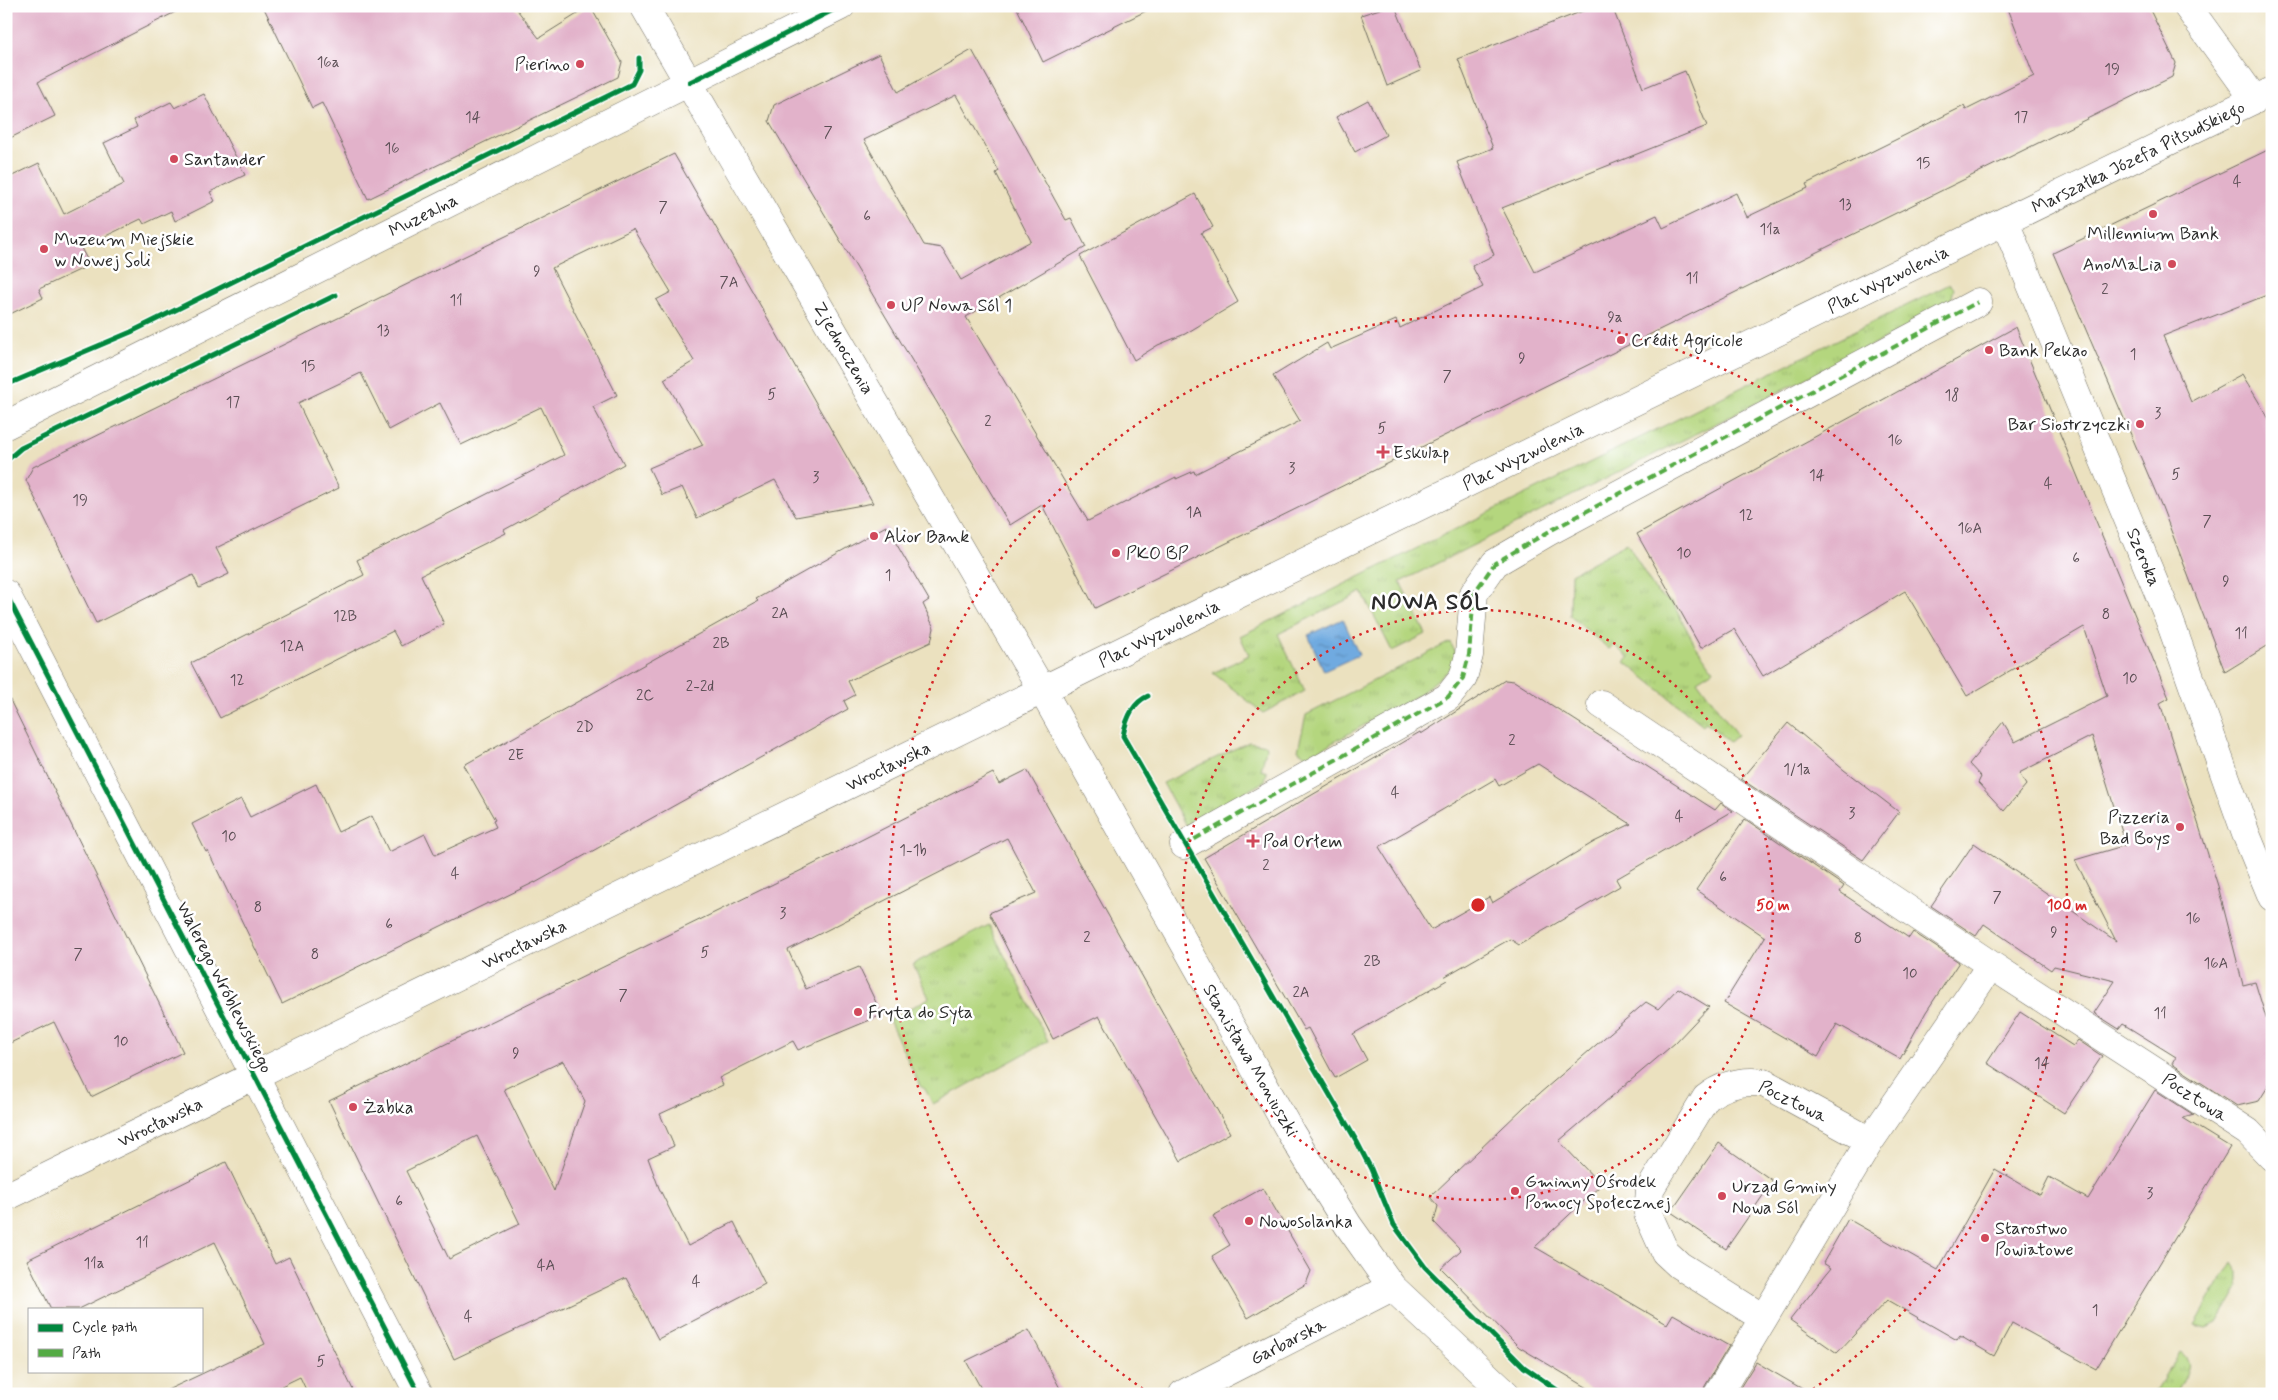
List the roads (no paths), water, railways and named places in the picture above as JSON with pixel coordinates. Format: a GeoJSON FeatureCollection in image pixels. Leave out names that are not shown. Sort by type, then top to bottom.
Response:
{"type":"FeatureCollection","features":[{"type":"Feature","properties":{"kind":"street","name":"Zjednoczenia"},"geometry":{"type":"LineString","coordinates":[[644,6],[690,82],[1042,690]]}},
{"type":"Feature","properties":{"kind":"street","name":"Muzealna"},"geometry":{"type":"LineString","coordinates":[[6,425],[841,6]]}},
{"type":"Feature","properties":{"kind":"street"},"geometry":{"type":"LineString","coordinates":[[2186,6],[2263,95]]}},
{"type":"Feature","properties":{"kind":"street","name":"Marszałka Józefa Piłsudskiego"},"geometry":{"type":"LineString","coordinates":[[2005,222],[2263,95]]}},
{"type":"Feature","properties":{"kind":"street","name":"Plac Wyzwolenia"},"geometry":{"type":"LineString","coordinates":[[1042,690],[2005,222]]}},
{"type":"Feature","properties":{"kind":"street","name":"Szeroka"},"geometry":{"type":"LineString","coordinates":[[2005,222],[2168,616],[2246,834],[2272,897]]}},
{"type":"Feature","properties":{"kind":"street"},"geometry":{"type":"LineString","coordinates":[[1184,844],[1448,697],[1463,678],[1469,655],[1474,593],[1495,563],[1565,523],[1978,302]]}},
{"type":"Feature","properties":{"kind":"street","name":"Walerego Wróblewskiego"},"geometry":{"type":"LineString","coordinates":[[6,594],[419,1394]]}},
{"type":"Feature","properties":{"kind":"street","name":"Wrocławska"},"geometry":{"type":"LineString","coordinates":[[6,1198],[1042,690]]}},
{"type":"Feature","properties":{"kind":"street","name":"Stanisława Moniuszki"},"geometry":{"type":"LineString","coordinates":[[1042,690],[1292,1133],[1348,1225],[1392,1287],[1506,1394]]}},
{"type":"Feature","properties":{"kind":"street","name":"Pocztowa"},"geometry":{"type":"LineString","coordinates":[[1601,704],[1991,965],[2260,1133],[2272,1157]]}},
{"type":"Feature","properties":{"kind":"street"},"geometry":{"type":"LineString","coordinates":[[1718,1394],[1870,1141],[1991,965]]}},
{"type":"Feature","properties":{"kind":"street","name":"Pocztowa"},"geometry":{"type":"LineString","coordinates":[[1762,1318],[1679,1265],[1665,1252],[1648,1214],[1650,1189],[1706,1098],[1716,1090],[1748,1081],[1764,1084],[1870,1141]]}},
{"type":"Feature","properties":{"kind":"street","name":"Garbarska"},"geometry":{"type":"LineString","coordinates":[[1183,1394],[1392,1287]]}},
{"type":"Feature","properties":{"kind":"water"},"geometry":{"type":"Polygon","coordinates":[[[1343,619],[1359,655],[1324,671],[1308,635],[1343,619]]]}},
{"type":"Feature","properties":{"kind":"place","name":"Pierino"},"geometry":{"type":"Point","coordinates":[580,64]}},
{"type":"Feature","properties":{"kind":"place","name":"Santander"},"geometry":{"type":"Point","coordinates":[174,159]}},
{"type":"Feature","properties":{"kind":"place","name":"Millennium Bank"},"geometry":{"type":"Point","coordinates":[2153,214]}},
{"type":"Feature","properties":{"kind":"place","name":"Muzeum Miejskie w Nowej Soli"},"geometry":{"type":"Point","coordinates":[44,249]}},
{"type":"Feature","properties":{"kind":"place","name":"AnoMaLia"},"geometry":{"type":"Point","coordinates":[2172,264]}},
{"type":"Feature","properties":{"kind":"place","name":"UP Nowa Sól 1"},"geometry":{"type":"Point","coordinates":[891,305]}},
{"type":"Feature","properties":{"kind":"place","name":"Crédit Agricole"},"geometry":{"type":"Point","coordinates":[1621,340]}},
{"type":"Feature","properties":{"kind":"place","name":"Bank Pekao"},"geometry":{"type":"Point","coordinates":[1989,350]}},
{"type":"Feature","properties":{"kind":"place","name":"Bar Siostrzyczki"},"geometry":{"type":"Point","coordinates":[2140,424]}},
{"type":"Feature","properties":{"kind":"place","name":"Eskulap"},"geometry":{"type":"Point","coordinates":[1383,452]}},
{"type":"Feature","properties":{"kind":"place","name":"Alior Bank"},"geometry":{"type":"Point","coordinates":[874,536]}},
{"type":"Feature","properties":{"kind":"place","name":"PKO BP"},"geometry":{"type":"Point","coordinates":[1116,553]}},
{"type":"Feature","properties":{"kind":"place","name":"Pizzeria Bad Boys"},"geometry":{"type":"Point","coordinates":[2180,827]}},
{"type":"Feature","properties":{"kind":"place","name":"Pod Orłem"},"geometry":{"type":"Point","coordinates":[1253,841]}},
{"type":"Feature","properties":{"kind":"place","name":"Fryta do Syta"},"geometry":{"type":"Point","coordinates":[858,1012]}},
{"type":"Feature","properties":{"kind":"place","name":"Żabka"},"geometry":{"type":"Point","coordinates":[353,1107]}},
{"type":"Feature","properties":{"kind":"place","name":"Gminny Ośrodek Pomocy Społecznej"},"geometry":{"type":"Point","coordinates":[1515,1191]}},
{"type":"Feature","properties":{"kind":"place","name":"Urząd Gminy Nowa Sól"},"geometry":{"type":"Point","coordinates":[1722,1196]}},
{"type":"Feature","properties":{"kind":"place","name":"Nowosolanka"},"geometry":{"type":"Point","coordinates":[1249,1221]}},
{"type":"Feature","properties":{"kind":"place","name":"Starostwo Powiatowe"},"geometry":{"type":"Point","coordinates":[1985,1238]}},
{"type":"Feature","properties":{"kind":"district","name":"NOWA SÓL"},"geometry":{"type":"Point","coordinates":[1430,601]}}]}
